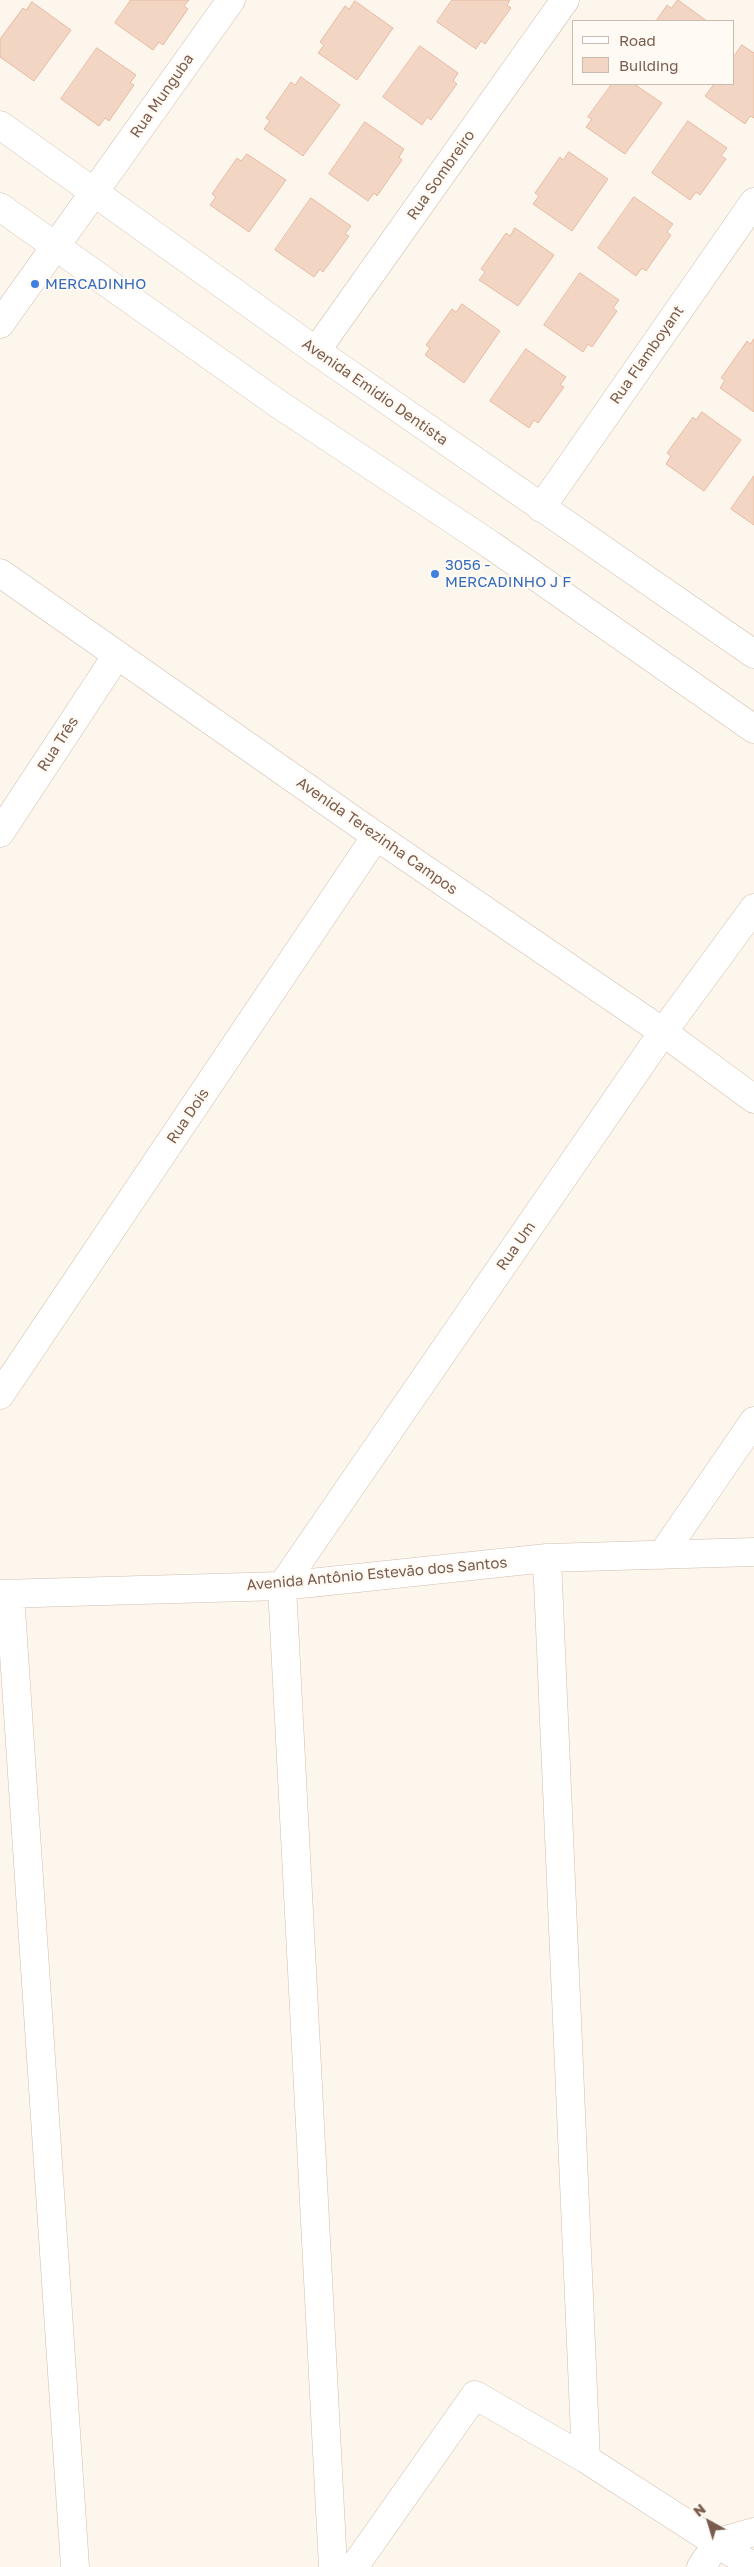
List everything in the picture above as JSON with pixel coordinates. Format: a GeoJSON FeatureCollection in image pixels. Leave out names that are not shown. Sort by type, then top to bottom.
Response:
{"type":"FeatureCollection","features":[{"type":"Feature","properties":{"kind":"street","name":"Rua Munguba"},"geometry":{"type":"LineString","coordinates":[[0,324],[231,0]]}},
{"type":"Feature","properties":{"kind":"street","name":"Rua Sombreiro"},"geometry":{"type":"LineString","coordinates":[[316,351],[565,0]]}},
{"type":"Feature","properties":{"kind":"street","name":"Avenida Emidio Dentista"},"geometry":{"type":"LineString","coordinates":[[0,125],[316,351],[754,654]]}},
{"type":"Feature","properties":{"kind":"street","name":"Rua Flamboyant"},"geometry":{"type":"LineString","coordinates":[[541,508],[754,202]]}},
{"type":"Feature","properties":{"kind":"street"},"geometry":{"type":"LineString","coordinates":[[0,207],[277,403],[491,545],[754,729]]}},
{"type":"Feature","properties":{"kind":"street","name":"Avenida Terezinha Campos"},"geometry":{"type":"LineString","coordinates":[[0,574],[376,836],[663,1032],[754,1099]]}},
{"type":"Feature","properties":{"kind":"street","name":"Rua Três"},"geometry":{"type":"LineString","coordinates":[[0,833],[116,655]]}},
{"type":"Feature","properties":{"kind":"street","name":"Rua Dois"},"geometry":{"type":"LineString","coordinates":[[0,1395],[376,836]]}},
{"type":"Feature","properties":{"kind":"street","name":"Rua Um"},"geometry":{"type":"LineString","coordinates":[[282,1586],[663,1032],[754,908]]}},
{"type":"Feature","properties":{"kind":"street"},"geometry":{"type":"LineString","coordinates":[[662,1554],[754,1421]]}},
{"type":"Feature","properties":{"kind":"street","name":"Avenida Antônio Estevão dos Santos"},"geometry":{"type":"LineString","coordinates":[[5,1594],[282,1586],[547,1558],[754,1552]]}},
{"type":"Feature","properties":{"kind":"street"},"geometry":{"type":"LineString","coordinates":[[547,1558],[586,2460]]}},
{"type":"Feature","properties":{"kind":"street"},"geometry":{"type":"LineString","coordinates":[[282,1586],[333,2567]]}},
{"type":"Feature","properties":{"kind":"street"},"geometry":{"type":"LineString","coordinates":[[5,1594],[75,2567]]}},
{"type":"Feature","properties":{"kind":"street"},"geometry":{"type":"LineString","coordinates":[[354,2567],[475,2395],[586,2460],[718,2542],[754,2567]]}},
{"type":"Feature","properties":{"kind":"street"},"geometry":{"type":"LineString","coordinates":[[701,2567],[718,2542],[754,2532]]}},
{"type":"Feature","properties":{"kind":"building"},"geometry":{"type":"Polygon","coordinates":[[[131,0],[189,0],[184,6],[188,9],[163,45],[159,42],[153,50],[115,23],[131,0]]]}},
{"type":"Feature","properties":{"kind":"building"},"geometry":{"type":"Polygon","coordinates":[[[452,0],[510,0],[507,5],[511,8],[485,44],[481,41],[476,49],[437,22],[452,0]]]}},
{"type":"Feature","properties":{"kind":"building"},"geometry":{"type":"Polygon","coordinates":[[[678,0],[706,20],[657,20],[667,5],[671,8],[678,0]]]}},
{"type":"Feature","properties":{"kind":"building"},"geometry":{"type":"Polygon","coordinates":[[[355,1],[393,28],[357,80],[318,53],[324,45],[320,42],[345,6],[349,9],[355,1]]]}},
{"type":"Feature","properties":{"kind":"building"},"geometry":{"type":"Polygon","coordinates":[[[32,2],[71,30],[34,81],[0,57],[0,39],[23,8],[26,10],[32,2]]]}},
{"type":"Feature","properties":{"kind":"building"},"geometry":{"type":"Polygon","coordinates":[[[742,45],[754,53],[754,118],[750,116],[745,124],[705,96],[713,85],[734,85],[734,57],[742,45]]]}},
{"type":"Feature","properties":{"kind":"building"},"geometry":{"type":"Polygon","coordinates":[[[420,46],[458,73],[453,81],[457,84],[431,120],[427,117],[422,125],[383,97],[420,46]]]}},
{"type":"Feature","properties":{"kind":"building"},"geometry":{"type":"Polygon","coordinates":[[[97,48],[136,75],[130,83],[134,85],[109,121],[105,118],[99,126],[61,99],[97,48]]]}},
{"type":"Feature","properties":{"kind":"building"},"geometry":{"type":"Polygon","coordinates":[[[301,77],[340,105],[303,156],[264,129],[270,121],[266,118],[291,82],[295,85],[301,77]]]}},
{"type":"Feature","properties":{"kind":"building"},"geometry":{"type":"Polygon","coordinates":[[[611,85],[635,85],[662,103],[625,154],[586,127],[592,119],[588,117],[611,85]]]}},
{"type":"Feature","properties":{"kind":"building"},"geometry":{"type":"Polygon","coordinates":[[[688,121],[727,148],[721,156],[726,159],[700,195],[696,192],[690,200],[652,173],[688,121]]]}},
{"type":"Feature","properties":{"kind":"building"},"geometry":{"type":"Polygon","coordinates":[[[365,122],[404,149],[399,157],[402,160],[377,196],[374,193],[368,201],[329,174],[365,122]]]}},
{"type":"Feature","properties":{"kind":"building"},"geometry":{"type":"Polygon","coordinates":[[[569,152],[608,179],[572,231],[533,204],[539,196],[535,193],[560,157],[563,160],[569,152]]]}},
{"type":"Feature","properties":{"kind":"building"},"geometry":{"type":"Polygon","coordinates":[[[247,154],[286,180],[249,232],[210,205],[216,197],[212,194],[237,158],[241,161],[247,154]]]}},
{"type":"Feature","properties":{"kind":"building"},"geometry":{"type":"Polygon","coordinates":[[[634,197],[673,224],[667,232],[671,235],[646,271],[642,268],[636,276],[598,248],[634,197]]]}},
{"type":"Feature","properties":{"kind":"building"},"geometry":{"type":"Polygon","coordinates":[[[311,198],[351,226],[345,234],[349,236],[323,272],[320,269],[314,277],[275,250],[311,198]]]}},
{"type":"Feature","properties":{"kind":"building"},"geometry":{"type":"Polygon","coordinates":[[[515,228],[554,255],[518,306],[479,280],[485,272],[481,269],[506,233],[510,236],[515,228]]]}},
{"type":"Feature","properties":{"kind":"building"},"geometry":{"type":"Polygon","coordinates":[[[580,273],[619,300],[613,308],[617,311],[592,347],[588,344],[583,352],[544,325],[580,273]]]}},
{"type":"Feature","properties":{"kind":"building"},"geometry":{"type":"Polygon","coordinates":[[[462,304],[500,331],[464,383],[425,355],[430,348],[426,345],[452,309],[456,312],[462,304]]]}},
{"type":"Feature","properties":{"kind":"building"},"geometry":{"type":"Polygon","coordinates":[[[754,339],[754,412],[720,388],[725,380],[721,378],[747,341],[750,344],[754,339]]]}},
{"type":"Feature","properties":{"kind":"building"},"geometry":{"type":"Polygon","coordinates":[[[526,349],[566,377],[560,385],[564,387],[538,423],[534,420],[529,428],[490,401],[526,349]]]}},
{"type":"Feature","properties":{"kind":"building"},"geometry":{"type":"Polygon","coordinates":[[[702,412],[741,440],[704,491],[666,464],[671,456],[667,453],[693,417],[696,420],[702,412]]]}},
{"type":"Feature","properties":{"kind":"building"},"geometry":{"type":"Polygon","coordinates":[[[754,476],[754,525],[731,509],[754,476]]]}},
{"type":"Feature","properties":{"kind":"place","name":"MERCADINHO"},"geometry":{"type":"Point","coordinates":[35,284]}},
{"type":"Feature","properties":{"kind":"place","name":"3056 - MERCADINHO J F"},"geometry":{"type":"Point","coordinates":[435,574]}}]}
